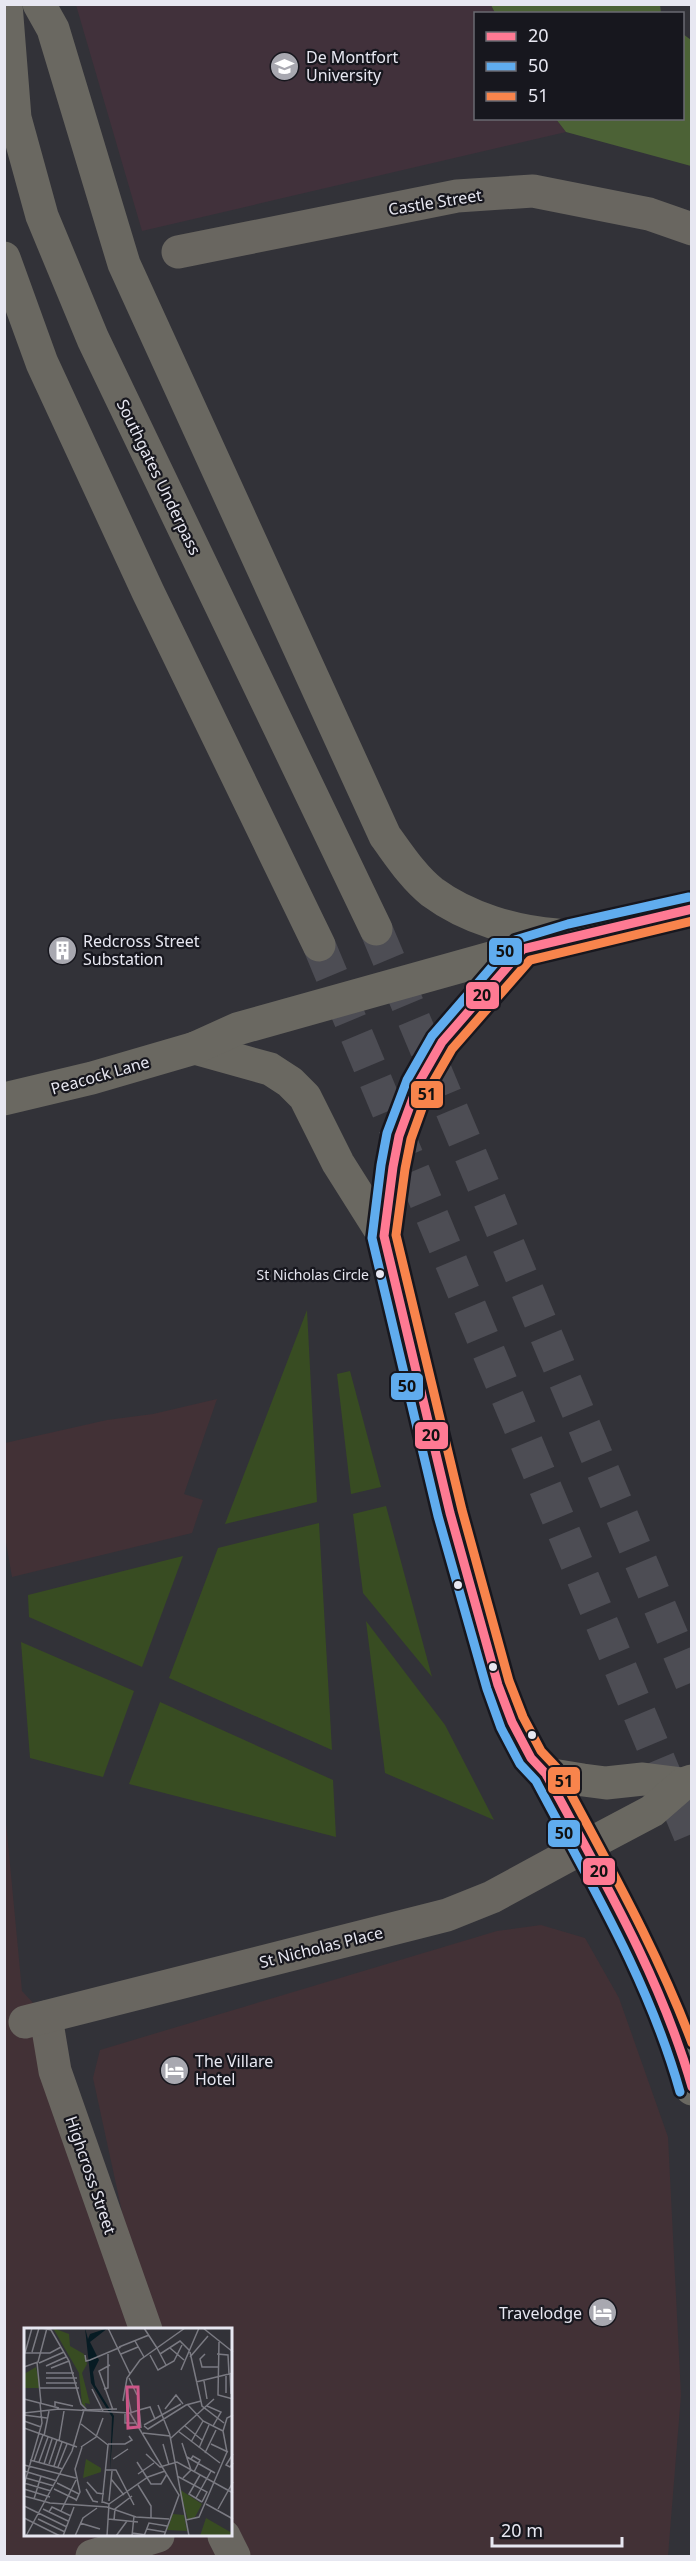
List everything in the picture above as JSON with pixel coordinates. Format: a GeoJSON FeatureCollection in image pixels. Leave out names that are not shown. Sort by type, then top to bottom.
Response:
{"type":"FeatureCollection","features":[{"type":"Feature","properties":{"kind":"main road","name":"Southgates Underpass"},"geometry":{"type":"LineString","coordinates":[[6,4],[15,118],[42,216],[93,339],[376,930]]}},
{"type":"Feature","properties":{"kind":"main road"},"geometry":{"type":"LineString","coordinates":[[39,4],[53,29],[124,264],[385,836],[405,865],[431,891],[453,904],[512,928],[538,934],[571,936]]}},
{"type":"Feature","properties":{"kind":"main road"},"geometry":{"type":"LineString","coordinates":[[4,258],[47,374],[148,591],[319,945]]}},
{"type":"Feature","properties":{"kind":"main road"},"geometry":{"type":"LineString","coordinates":[[384,1236],[399,1136],[418,1084],[442,1042],[523,949],[692,909]]}},
{"type":"Feature","properties":{"kind":"main road","name":"Peacock Lane"},"geometry":{"type":"LineString","coordinates":[[4,1099],[92,1078],[195,1048],[237,1029],[523,949]]}},
{"type":"Feature","properties":{"kind":"main road"},"geometry":{"type":"LineString","coordinates":[[195,1048],[270,1069],[290,1082],[305,1097],[338,1163],[384,1236],[450,1513],[488,1652],[512,1722],[531,1758],[546,1774],[621,1914],[664,2002],[682,2049],[692,2089]]}},
{"type":"Feature","properties":{"kind":"main road"},"geometry":{"type":"LineString","coordinates":[[546,1774],[606,1783],[643,1779],[687,1783]]}},
{"type":"Feature","properties":{"kind":"main road"},"geometry":{"type":"LineString","coordinates":[[584,1847],[652,1811],[687,1783]]}},
{"type":"Feature","properties":{"kind":"street","name":"Castle Street"},"geometry":{"type":"LineString","coordinates":[[178,252],[457,196],[532,191],[649,214],[692,229]]}},
{"type":"Feature","properties":{"kind":"street","name":"St Nicholas Place"},"geometry":{"type":"LineString","coordinates":[[35,2019],[447,1915],[492,1897],[584,1847]]}},
{"type":"Feature","properties":{"kind":"street","name":"Highcross Street"},"geometry":{"type":"LineString","coordinates":[[35,2019],[145,2328]]}},
{"type":"Feature","properties":{"kind":"street"},"geometry":{"type":"LineString","coordinates":[[92,2556],[152,2537]]}},
{"type":"Feature","properties":{"kind":"street"},"geometry":{"type":"LineString","coordinates":[[225,2537],[234,2556]]}},
{"type":"Feature","properties":{"kind":"shaded area","name":"De Montfort University"},"geometry":{"type":"Polygon","coordinates":[[[76,5],[491,5],[494,12],[474,12],[474,120],[557,120],[566,132],[142,231],[76,5]]]}},
{"type":"Feature","properties":{"kind":"shaded area"},"geometry":{"type":"Polygon","coordinates":[[[217,1399],[184,1494],[203,1500],[192,1533],[12,1577],[5,1537],[5,1443],[217,1399]]]}},
{"type":"Feature","properties":{"kind":"shaded area"},"geometry":{"type":"Polygon","coordinates":[[[4,1801],[22,1991],[46,2017],[145,2328],[24,2328],[24,2537],[224,2537],[234,2556],[5,2556],[4,1801]]]}},
{"type":"Feature","properties":{"kind":"shaded area"},"geometry":{"type":"Polygon","coordinates":[[[541,1925],[585,1938],[619,1998],[668,2137],[681,2395],[668,2556],[246,2556],[232,2528],[232,2328],[156,2328],[132,2258],[93,2078],[100,2050],[497,1931],[541,1925]]]}},
{"type":"Feature","properties":{"kind":"green space"},"geometry":{"type":"Polygon","coordinates":[[[491,5],[660,5],[661,12],[494,12],[491,5]]]}},
{"type":"Feature","properties":{"kind":"green space"},"geometry":{"type":"Polygon","coordinates":[[[684,35],[691,40],[691,166],[566,132],[557,120],[684,120],[684,35]]]}},
{"type":"Feature","properties":{"kind":"green space"},"geometry":{"type":"Polygon","coordinates":[[[307,1310],[317,1502],[225,1524],[307,1310]]]}},
{"type":"Feature","properties":{"kind":"green space"},"geometry":{"type":"Polygon","coordinates":[[[350,1371],[381,1487],[351,1494],[337,1374],[350,1371]]]}},
{"type":"Feature","properties":{"kind":"green space"},"geometry":{"type":"Polygon","coordinates":[[[386,1506],[432,1677],[363,1593],[353,1514],[386,1506]]]}},
{"type":"Feature","properties":{"kind":"green space"},"geometry":{"type":"Polygon","coordinates":[[[319,1523],[332,1750],[169,1678],[218,1548],[319,1523]]]}},
{"type":"Feature","properties":{"kind":"green space"},"geometry":{"type":"Polygon","coordinates":[[[183,1556],[142,1667],[29,1617],[28,1595],[183,1556]]]}},
{"type":"Feature","properties":{"kind":"green space"},"geometry":{"type":"Polygon","coordinates":[[[366,1621],[445,1725],[494,1820],[385,1773],[366,1621]]]}},
{"type":"Feature","properties":{"kind":"green space"},"geometry":{"type":"Polygon","coordinates":[[[21,1642],[134,1691],[103,1777],[30,1758],[21,1642]]]}},
{"type":"Feature","properties":{"kind":"green space"},"geometry":{"type":"Polygon","coordinates":[[[160,1702],[333,1780],[336,1837],[129,1784],[160,1702]]]}},
{"type":"Feature","properties":{"kind":"tunnel"},"geometry":{"type":"LineString","coordinates":[[376,929],[692,1684]]}},
{"type":"Feature","properties":{"kind":"tunnel"},"geometry":{"type":"LineString","coordinates":[[319,945],[692,1840]]}},
{"type":"Feature","properties":{"kind":"transit line","name":"50"},"geometry":{"type":"LineString","coordinates":[[680,2092],[652,2011],[617,1933],[536,1781],[520,1764],[501,1728],[487,1689],[438,1516],[372,1238],[387,1133],[407,1080],[432,1036],[515,940],[568,924],[689,897]]}},
{"type":"Feature","properties":{"kind":"transit line","name":"20"},"geometry":{"type":"LineString","coordinates":[[692,909],[523,949],[442,1042],[418,1084],[399,1136],[384,1236],[450,1513],[498,1685],[512,1722],[531,1758],[546,1774],[628,1927],[663,2005],[692,2087]]}},
{"type":"Feature","properties":{"kind":"transit line","name":"51"},"geometry":{"type":"LineString","coordinates":[[692,921],[530,960],[452,1049],[429,1089],[411,1139],[396,1235],[462,1510],[509,1681],[523,1717],[541,1751],[557,1768],[629,1904],[678,2007],[692,2043]]}},
{"type":"Feature","properties":{"kind":"place","name":"De Montfort University"},"geometry":{"type":"Point","coordinates":[285,66]}},
{"type":"Feature","properties":{"kind":"place","name":"Redcross Street Substation"},"geometry":{"type":"Point","coordinates":[62,950]}},
{"type":"Feature","properties":{"kind":"place","name":"St Nicholas Circle"},"geometry":{"type":"Point","coordinates":[380,1274]}},
{"type":"Feature","properties":{"kind":"place","name":"The Villare Hotel"},"geometry":{"type":"Point","coordinates":[174,2070]}},
{"type":"Feature","properties":{"kind":"place","name":"Travelodge"},"geometry":{"type":"Point","coordinates":[603,2313]}}]}
